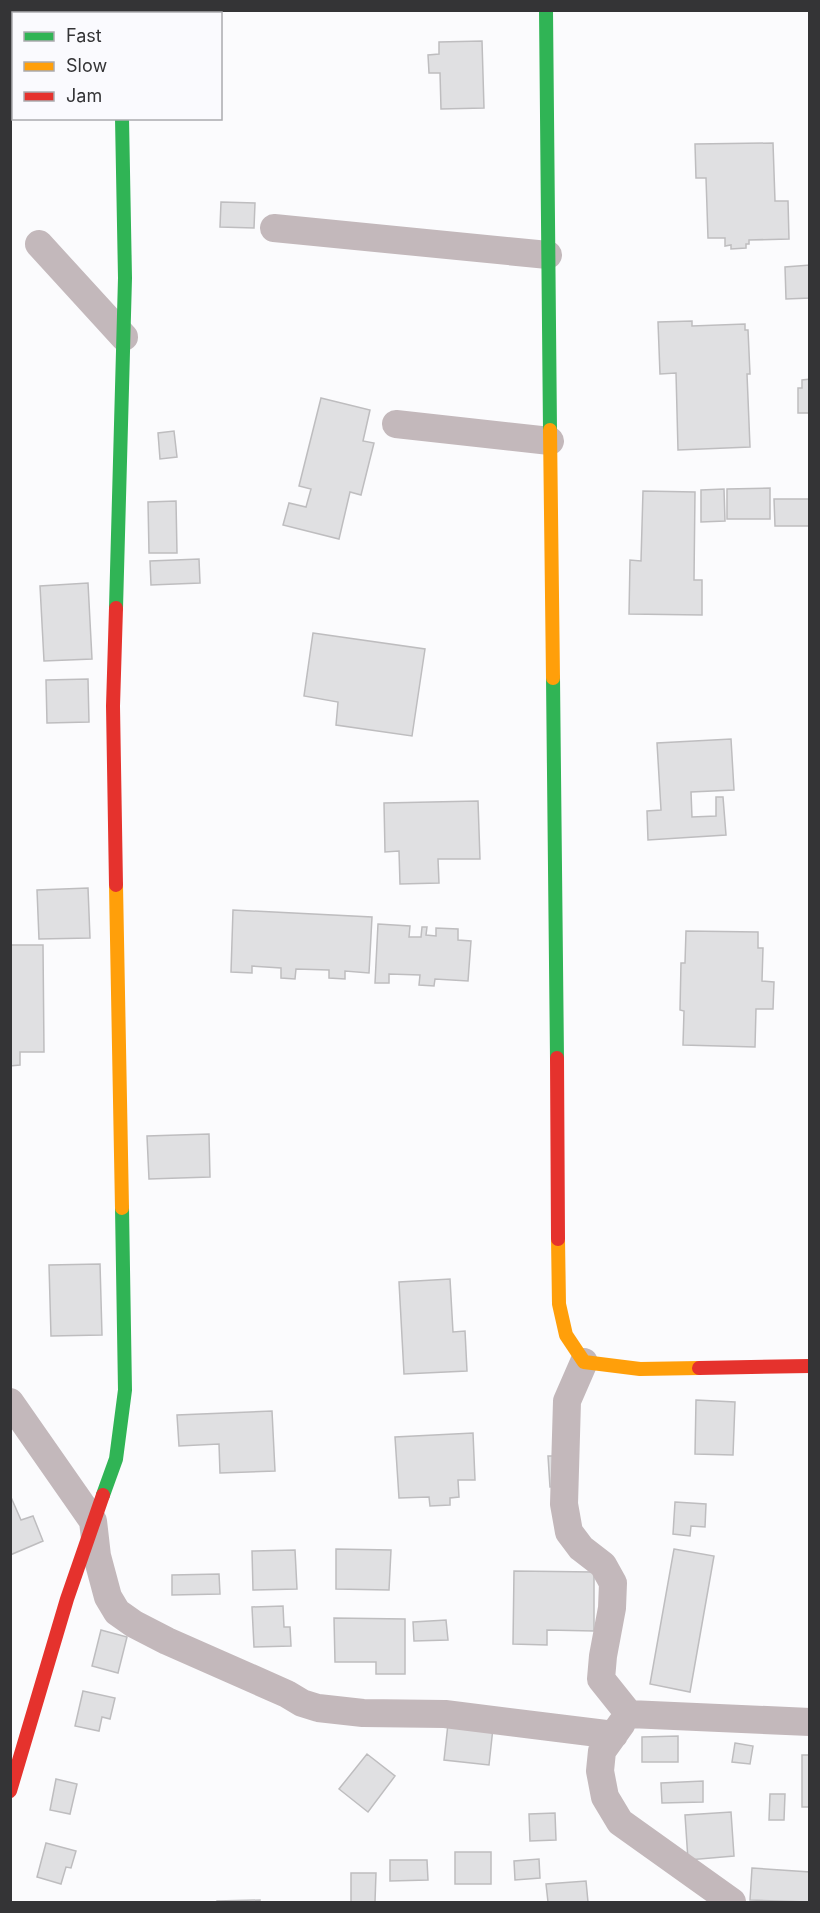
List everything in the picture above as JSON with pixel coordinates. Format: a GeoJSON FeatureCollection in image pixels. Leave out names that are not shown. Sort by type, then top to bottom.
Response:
{"type":"FeatureCollection","features":[{"type":"Feature","properties":{"kind":"street"},"geometry":{"type":"LineString","coordinates":[[546,10],[559,1304],[566,1335],[584,1362],[640,1369],[810,1366]]}},
{"type":"Feature","properties":{"kind":"street"},"geometry":{"type":"LineString","coordinates":[[10,1791],[67,1599],[116,1460],[125,1390],[113,706],[125,278],[122,120]]}},
{"type":"Feature","properties":{"kind":"street"},"geometry":{"type":"LineString","coordinates":[[274,228],[548,255]]}},
{"type":"Feature","properties":{"kind":"street"},"geometry":{"type":"LineString","coordinates":[[39,244],[124,337]]}},
{"type":"Feature","properties":{"kind":"street"},"geometry":{"type":"LineString","coordinates":[[396,424],[550,441]]}},
{"type":"Feature","properties":{"kind":"street"},"geometry":{"type":"LineString","coordinates":[[584,1362],[567,1401],[564,1504],[569,1532],[581,1548],[603,1565],[614,1582],[601,1679],[621,1724]]}},
{"type":"Feature","properties":{"kind":"street"},"geometry":{"type":"LineString","coordinates":[[10,1402],[93,1521],[97,1556],[108,1597],[117,1612],[134,1624],[167,1641],[286,1694],[302,1704],[363,1713],[445,1714],[621,1724],[810,1722]]}},
{"type":"Feature","properties":{"kind":"street"},"geometry":{"type":"LineString","coordinates":[[621,1724],[602,1751],[600,1771],[605,1797],[620,1822],[732,1902]]}},
{"type":"Feature","properties":{"kind":"building"},"geometry":{"type":"Polygon","coordinates":[[[482,41],[484,108],[441,109],[440,73],[429,73],[428,55],[439,54],[439,42],[482,41]]]}},
{"type":"Feature","properties":{"kind":"building"},"geometry":{"type":"Polygon","coordinates":[[[773,143],[775,201],[788,201],[789,239],[749,240],[746,248],[731,249],[731,245],[725,246],[725,238],[708,238],[706,178],[696,178],[695,144],[773,143]]]}},
{"type":"Feature","properties":{"kind":"building"},"geometry":{"type":"Polygon","coordinates":[[[221,202],[255,203],[254,228],[220,227],[221,202]]]}},
{"type":"Feature","properties":{"kind":"building"},"geometry":{"type":"Polygon","coordinates":[[[810,265],[810,298],[786,299],[785,267],[810,265]]]}},
{"type":"Feature","properties":{"kind":"building"},"geometry":{"type":"Polygon","coordinates":[[[692,321],[692,326],[745,324],[745,330],[748,330],[750,447],[678,450],[676,373],[660,374],[658,322],[692,321]]]}},
{"type":"Feature","properties":{"kind":"building"},"geometry":{"type":"Polygon","coordinates":[[[810,379],[810,413],[798,413],[798,388],[802,388],[802,380],[810,379]]]}},
{"type":"Feature","properties":{"kind":"building"},"geometry":{"type":"Polygon","coordinates":[[[321,398],[370,410],[363,441],[374,443],[361,495],[350,492],[339,539],[283,525],[289,503],[306,507],[311,489],[299,486],[321,398]]]}},
{"type":"Feature","properties":{"kind":"building"},"geometry":{"type":"Polygon","coordinates":[[[174,431],[177,457],[160,459],[158,433],[174,431]]]}},
{"type":"Feature","properties":{"kind":"building"},"geometry":{"type":"Polygon","coordinates":[[[770,488],[770,519],[727,519],[727,489],[770,488]]]}},
{"type":"Feature","properties":{"kind":"building"},"geometry":{"type":"Polygon","coordinates":[[[724,489],[725,521],[701,522],[701,490],[724,489]]]}},
{"type":"Feature","properties":{"kind":"building"},"geometry":{"type":"Polygon","coordinates":[[[643,491],[695,492],[694,580],[702,580],[702,615],[629,614],[630,560],[641,561],[643,491]]]}},
{"type":"Feature","properties":{"kind":"building"},"geometry":{"type":"Polygon","coordinates":[[[774,499],[810,499],[810,526],[775,526],[774,499]]]}},
{"type":"Feature","properties":{"kind":"building"},"geometry":{"type":"Polygon","coordinates":[[[176,501],[177,553],[149,553],[148,502],[176,501]]]}},
{"type":"Feature","properties":{"kind":"building"},"geometry":{"type":"Polygon","coordinates":[[[199,559],[200,583],[151,585],[150,561],[199,559]]]}},
{"type":"Feature","properties":{"kind":"building"},"geometry":{"type":"Polygon","coordinates":[[[88,583],[92,659],[44,661],[40,586],[88,583]]]}},
{"type":"Feature","properties":{"kind":"building"},"geometry":{"type":"Polygon","coordinates":[[[313,633],[425,649],[412,736],[336,725],[338,702],[304,696],[313,633]]]}},
{"type":"Feature","properties":{"kind":"building"},"geometry":{"type":"Polygon","coordinates":[[[88,679],[89,722],[47,723],[46,680],[88,679]]]}},
{"type":"Feature","properties":{"kind":"building"},"geometry":{"type":"Polygon","coordinates":[[[731,739],[734,790],[691,792],[692,817],[716,816],[716,797],[723,797],[726,835],[648,840],[647,811],[661,810],[657,743],[731,739]]]}},
{"type":"Feature","properties":{"kind":"building"},"geometry":{"type":"Polygon","coordinates":[[[478,801],[480,859],[438,859],[439,883],[400,884],[399,851],[385,852],[384,803],[478,801]]]}},
{"type":"Feature","properties":{"kind":"building"},"geometry":{"type":"Polygon","coordinates":[[[88,888],[90,938],[39,939],[37,890],[88,888]]]}},
{"type":"Feature","properties":{"kind":"building"},"geometry":{"type":"Polygon","coordinates":[[[233,910],[372,917],[369,973],[345,971],[345,979],[329,978],[329,970],[296,969],[295,979],[281,978],[281,968],[252,966],[252,973],[231,972],[233,910]]]}},
{"type":"Feature","properties":{"kind":"building"},"geometry":{"type":"Polygon","coordinates":[[[378,924],[410,926],[409,937],[421,937],[422,927],[427,927],[426,935],[436,936],[436,928],[458,929],[458,940],[471,941],[468,981],[435,979],[434,986],[419,985],[420,975],[389,974],[389,983],[375,983],[378,924]]]}},
{"type":"Feature","properties":{"kind":"building"},"geometry":{"type":"Polygon","coordinates":[[[686,931],[758,932],[758,948],[763,948],[762,981],[774,982],[773,1009],[756,1009],[755,1047],[683,1045],[684,1011],[680,1010],[681,963],[685,963],[686,931]]]}},
{"type":"Feature","properties":{"kind":"building"},"geometry":{"type":"Polygon","coordinates":[[[10,945],[43,945],[44,1052],[20,1052],[20,1065],[10,1066],[10,945]]]}},
{"type":"Feature","properties":{"kind":"building"},"geometry":{"type":"Polygon","coordinates":[[[209,1134],[210,1177],[149,1179],[147,1136],[209,1134]]]}},
{"type":"Feature","properties":{"kind":"building"},"geometry":{"type":"Polygon","coordinates":[[[100,1264],[102,1335],[51,1336],[49,1265],[100,1264]]]}},
{"type":"Feature","properties":{"kind":"building"},"geometry":{"type":"Polygon","coordinates":[[[450,1279],[453,1332],[465,1331],[467,1371],[404,1374],[399,1282],[450,1279]]]}},
{"type":"Feature","properties":{"kind":"building"},"geometry":{"type":"Polygon","coordinates":[[[696,1400],[735,1402],[733,1455],[695,1454],[696,1400]]]}},
{"type":"Feature","properties":{"kind":"building"},"geometry":{"type":"Polygon","coordinates":[[[272,1411],[275,1471],[220,1473],[219,1444],[179,1446],[177,1415],[272,1411]]]}},
{"type":"Feature","properties":{"kind":"building"},"geometry":{"type":"Polygon","coordinates":[[[473,1433],[475,1480],[458,1480],[459,1497],[450,1498],[450,1505],[430,1506],[429,1497],[399,1498],[395,1437],[473,1433]]]}},
{"type":"Feature","properties":{"kind":"building"},"geometry":{"type":"Polygon","coordinates":[[[548,1456],[559,1456],[561,1486],[550,1487],[548,1456]]]}},
{"type":"Feature","properties":{"kind":"building"},"geometry":{"type":"Polygon","coordinates":[[[10,1495],[21,1520],[33,1516],[43,1541],[10,1555],[10,1495]]]}},
{"type":"Feature","properties":{"kind":"building"},"geometry":{"type":"Polygon","coordinates":[[[675,1502],[706,1504],[705,1527],[691,1526],[690,1536],[673,1534],[675,1502]]]}},
{"type":"Feature","properties":{"kind":"building"},"geometry":{"type":"Polygon","coordinates":[[[336,1549],[391,1550],[389,1590],[336,1589],[336,1549]]]}},
{"type":"Feature","properties":{"kind":"building"},"geometry":{"type":"Polygon","coordinates":[[[674,1549],[714,1556],[690,1692],[650,1684],[674,1549]]]}},
{"type":"Feature","properties":{"kind":"building"},"geometry":{"type":"Polygon","coordinates":[[[295,1550],[297,1589],[253,1590],[252,1551],[295,1550]]]}},
{"type":"Feature","properties":{"kind":"building"},"geometry":{"type":"Polygon","coordinates":[[[514,1571],[594,1572],[594,1631],[547,1630],[547,1645],[513,1644],[514,1571]]]}},
{"type":"Feature","properties":{"kind":"building"},"geometry":{"type":"Polygon","coordinates":[[[219,1574],[220,1594],[172,1595],[172,1575],[219,1574]]]}},
{"type":"Feature","properties":{"kind":"building"},"geometry":{"type":"Polygon","coordinates":[[[283,1606],[284,1627],[290,1627],[291,1646],[254,1647],[252,1607],[283,1606]]]}},
{"type":"Feature","properties":{"kind":"building"},"geometry":{"type":"Polygon","coordinates":[[[334,1618],[405,1619],[405,1674],[376,1674],[376,1662],[335,1662],[334,1618]]]}},
{"type":"Feature","properties":{"kind":"building"},"geometry":{"type":"Polygon","coordinates":[[[446,1620],[448,1640],[414,1641],[413,1622],[446,1620]]]}},
{"type":"Feature","properties":{"kind":"building"},"geometry":{"type":"Polygon","coordinates":[[[101,1630],[127,1637],[118,1673],[92,1666],[101,1630]]]}},
{"type":"Feature","properties":{"kind":"building"},"geometry":{"type":"Polygon","coordinates":[[[83,1691],[115,1698],[110,1719],[102,1717],[99,1731],[75,1726],[83,1691]]]}},
{"type":"Feature","properties":{"kind":"building"},"geometry":{"type":"Polygon","coordinates":[[[448,1724],[493,1728],[489,1765],[444,1760],[448,1724]]]}},
{"type":"Feature","properties":{"kind":"building"},"geometry":{"type":"Polygon","coordinates":[[[678,1736],[678,1762],[642,1762],[642,1737],[678,1736]]]}},
{"type":"Feature","properties":{"kind":"building"},"geometry":{"type":"Polygon","coordinates":[[[735,1743],[753,1746],[750,1764],[732,1762],[735,1743]]]}},
{"type":"Feature","properties":{"kind":"building"},"geometry":{"type":"Polygon","coordinates":[[[367,1754],[395,1776],[368,1812],[339,1789],[367,1754]]]}},
{"type":"Feature","properties":{"kind":"building"},"geometry":{"type":"Polygon","coordinates":[[[802,1755],[810,1755],[810,1807],[802,1807],[802,1755]]]}},
{"type":"Feature","properties":{"kind":"building"},"geometry":{"type":"Polygon","coordinates":[[[56,1779],[77,1784],[70,1814],[50,1810],[56,1779]]]}},
{"type":"Feature","properties":{"kind":"building"},"geometry":{"type":"Polygon","coordinates":[[[703,1781],[703,1802],[662,1803],[661,1783],[703,1781]]]}},
{"type":"Feature","properties":{"kind":"building"},"geometry":{"type":"Polygon","coordinates":[[[770,1794],[785,1794],[784,1820],[769,1820],[770,1794]]]}},
{"type":"Feature","properties":{"kind":"building"},"geometry":{"type":"Polygon","coordinates":[[[731,1812],[734,1856],[688,1860],[685,1815],[731,1812]]]}},
{"type":"Feature","properties":{"kind":"building"},"geometry":{"type":"Polygon","coordinates":[[[555,1813],[556,1840],[530,1841],[529,1814],[555,1813]]]}},
{"type":"Feature","properties":{"kind":"building"},"geometry":{"type":"Polygon","coordinates":[[[46,1843],[76,1851],[71,1868],[66,1867],[61,1884],[37,1877],[46,1843]]]}},
{"type":"Feature","properties":{"kind":"building"},"geometry":{"type":"Polygon","coordinates":[[[455,1852],[491,1852],[491,1884],[455,1884],[455,1852]]]}},
{"type":"Feature","properties":{"kind":"building"},"geometry":{"type":"Polygon","coordinates":[[[539,1859],[540,1878],[515,1880],[514,1861],[539,1859]]]}},
{"type":"Feature","properties":{"kind":"building"},"geometry":{"type":"Polygon","coordinates":[[[390,1860],[427,1860],[428,1880],[390,1881],[390,1860]]]}},
{"type":"Feature","properties":{"kind":"building"},"geometry":{"type":"Polygon","coordinates":[[[752,1868],[810,1872],[810,1902],[750,1900],[752,1868]]]}},
{"type":"Feature","properties":{"kind":"building"},"geometry":{"type":"Polygon","coordinates":[[[351,1873],[376,1873],[375,1902],[351,1902],[351,1873]]]}},
{"type":"Feature","properties":{"kind":"building"},"geometry":{"type":"Polygon","coordinates":[[[586,1881],[588,1902],[548,1902],[546,1884],[586,1881]]]}},
{"type":"Feature","properties":{"kind":"building"},"geometry":{"type":"Polygon","coordinates":[[[260,1900],[260,1902],[217,1902],[217,1901],[260,1900]]]}},
{"type":"Feature","properties":{"kind":"traffic: fast"},"geometry":{"type":"LineString","coordinates":[[546,10],[550,430]]}},
{"type":"Feature","properties":{"kind":"traffic: fast"},"geometry":{"type":"LineString","coordinates":[[116,608],[125,278],[122,120]]}},
{"type":"Feature","properties":{"kind":"traffic: fast"},"geometry":{"type":"LineString","coordinates":[[553,678],[557,1058]]}},
{"type":"Feature","properties":{"kind":"traffic: fast"},"geometry":{"type":"LineString","coordinates":[[103,1495],[116,1459],[125,1390],[122,1208]]}},
{"type":"Feature","properties":{"kind":"traffic: slow"},"geometry":{"type":"LineString","coordinates":[[550,430],[553,678]]}},
{"type":"Feature","properties":{"kind":"traffic: slow"},"geometry":{"type":"LineString","coordinates":[[116,885],[122,1208]]}},
{"type":"Feature","properties":{"kind":"traffic: slow"},"geometry":{"type":"LineString","coordinates":[[558,1239],[559,1304],[566,1335],[584,1362],[640,1369],[699,1368]]}},
{"type":"Feature","properties":{"kind":"traffic: jam"},"geometry":{"type":"LineString","coordinates":[[116,608],[113,706],[116,885]]}},
{"type":"Feature","properties":{"kind":"traffic: jam"},"geometry":{"type":"LineString","coordinates":[[557,1058],[558,1239]]}},
{"type":"Feature","properties":{"kind":"traffic: jam"},"geometry":{"type":"LineString","coordinates":[[699,1368],[810,1366]]}},
{"type":"Feature","properties":{"kind":"traffic: jam"},"geometry":{"type":"LineString","coordinates":[[10,1791],[67,1599],[103,1495]]}}]}
